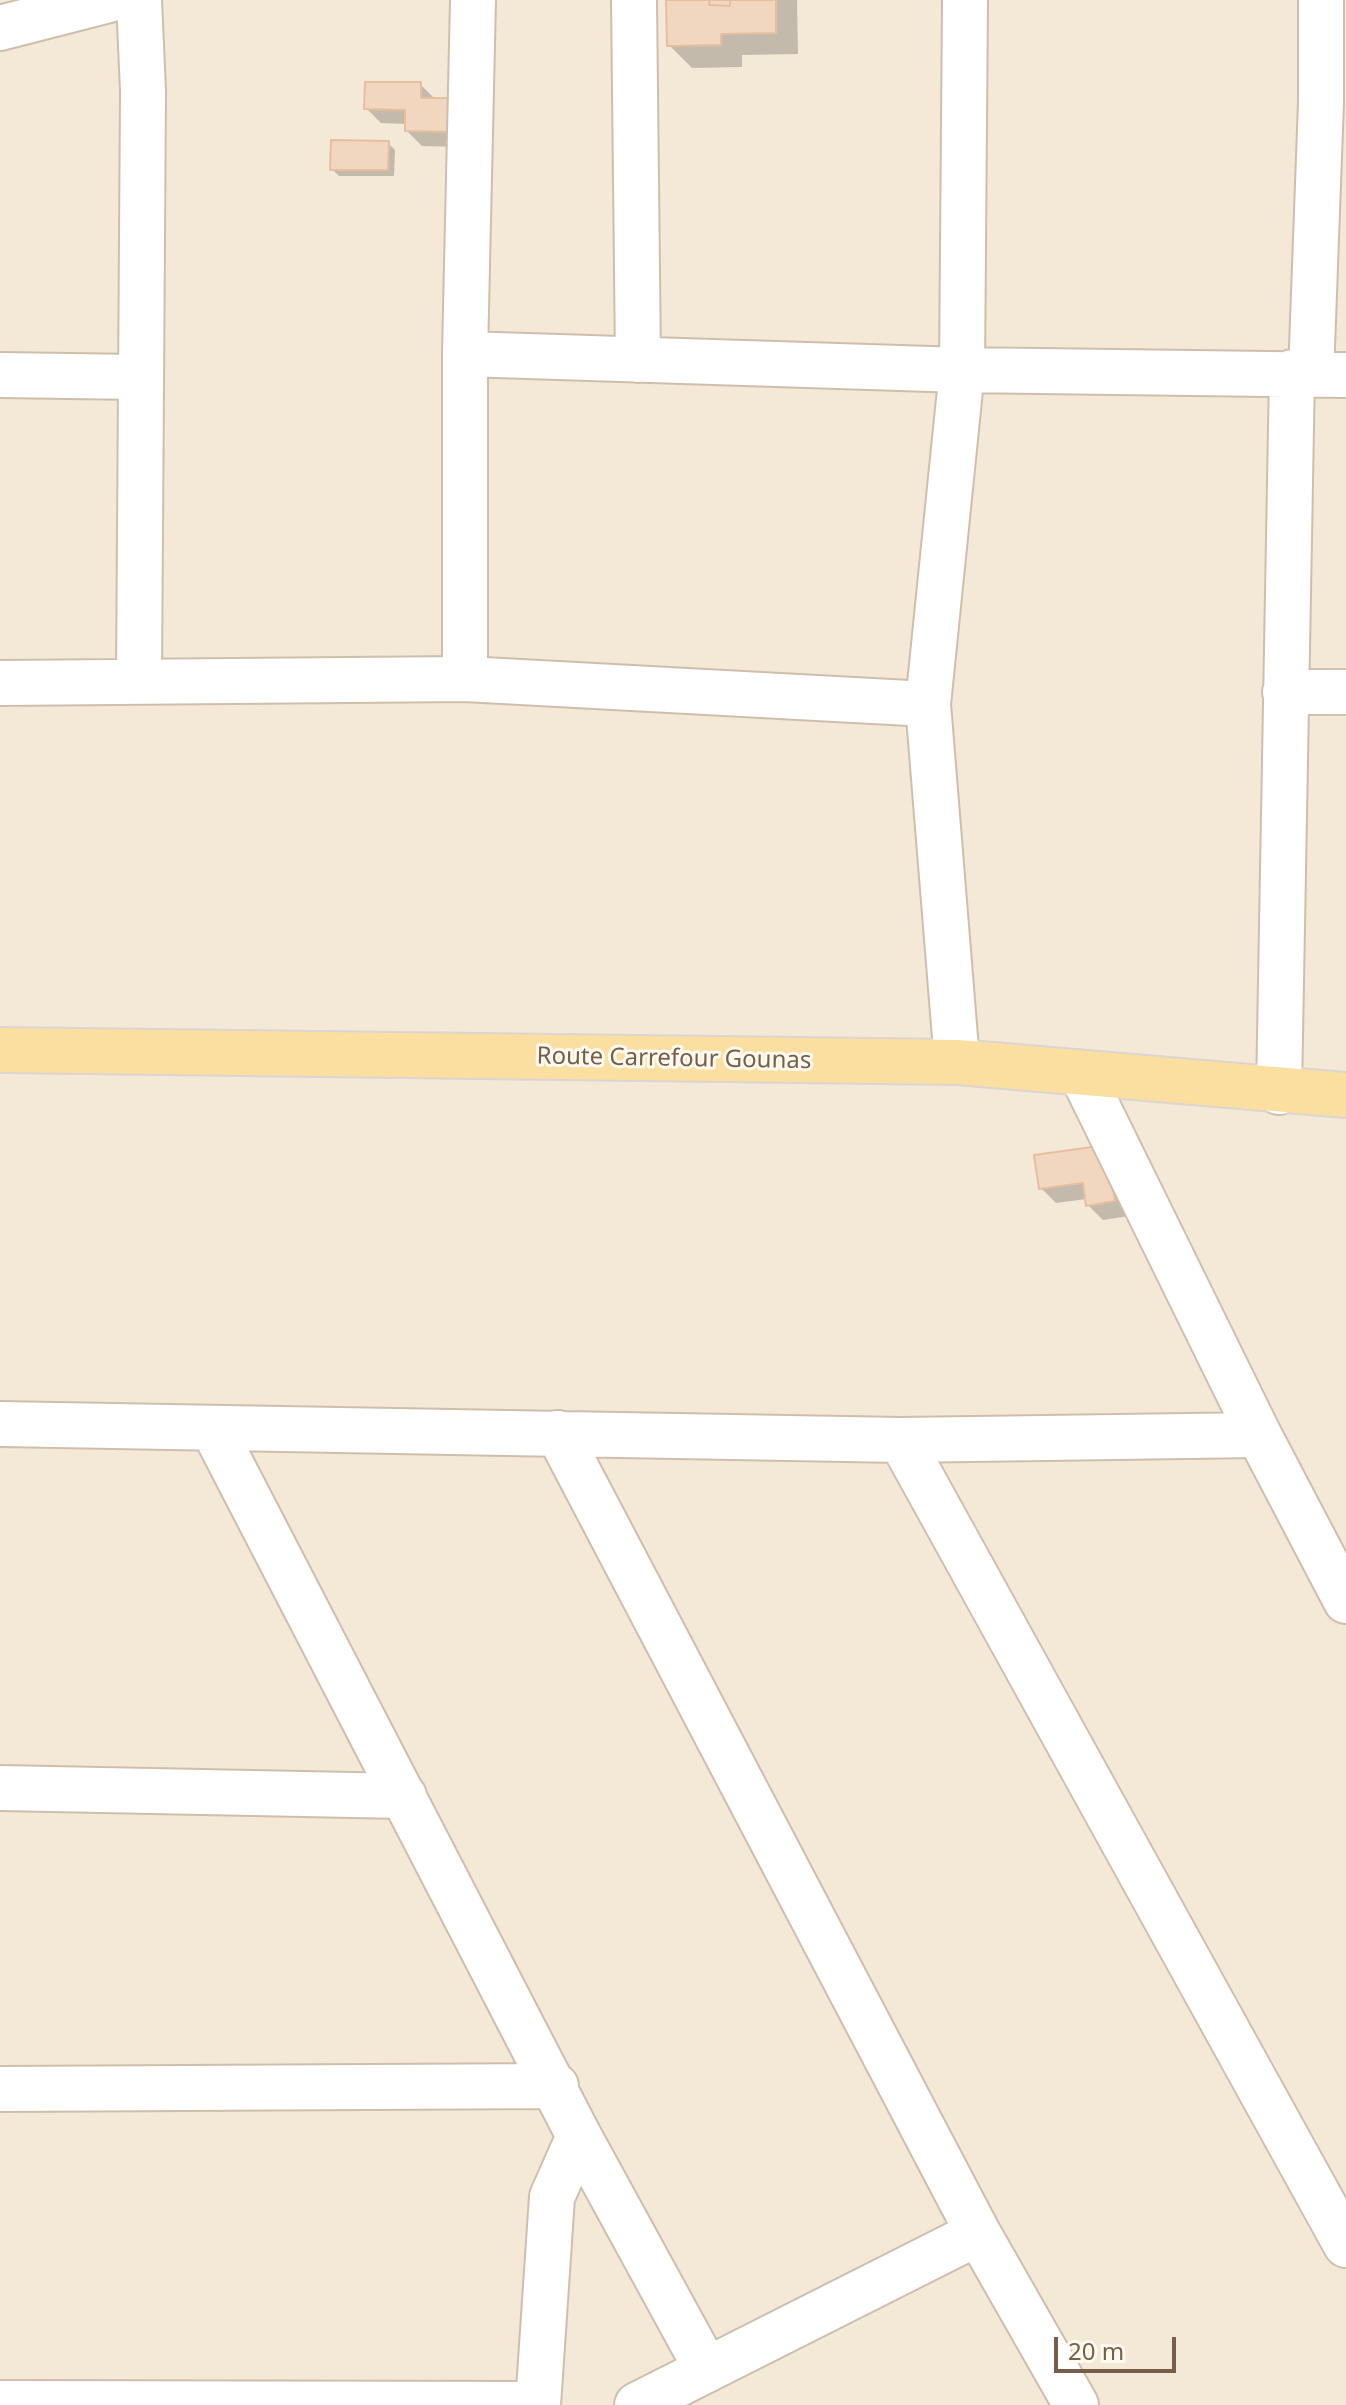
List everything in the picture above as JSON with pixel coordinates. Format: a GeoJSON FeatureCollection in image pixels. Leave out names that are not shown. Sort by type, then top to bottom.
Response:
{"type":"FeatureCollection","features":[{"type":"Feature","properties":{"kind":"main road","name":"Route Carrefour Gounas"},"geometry":{"type":"LineString","coordinates":[[0,1050],[957,1062],[1279,1092],[1346,1095]]}},
{"type":"Feature","properties":{"kind":"street"},"geometry":{"type":"LineString","coordinates":[[0,28],[109,0]]}},
{"type":"Feature","properties":{"kind":"street"},"geometry":{"type":"LineString","coordinates":[[139,0],[143,91],[138,377],[139,680]]}},
{"type":"Feature","properties":{"kind":"street"},"geometry":{"type":"LineString","coordinates":[[465,679],[465,354],[473,0]]}},
{"type":"Feature","properties":{"kind":"street"},"geometry":{"type":"LineString","coordinates":[[634,0],[638,360]]}},
{"type":"Feature","properties":{"kind":"street"},"geometry":{"type":"LineString","coordinates":[[957,1062],[928,704],[962,370],[965,0]]}},
{"type":"Feature","properties":{"kind":"street"},"geometry":{"type":"LineString","coordinates":[[1279,1092],[1285,692],[1316,374],[1334,102],[1321,0]]}},
{"type":"Feature","properties":{"kind":"street"},"geometry":{"type":"LineString","coordinates":[[465,354],[962,370],[1316,374]]}},
{"type":"Feature","properties":{"kind":"street"},"geometry":{"type":"LineString","coordinates":[[0,375],[138,377]]}},
{"type":"Feature","properties":{"kind":"street"},"geometry":{"type":"LineString","coordinates":[[0,683],[465,679],[928,704]]}},
{"type":"Feature","properties":{"kind":"street"},"geometry":{"type":"LineString","coordinates":[[1285,692],[1346,692]]}},
{"type":"Feature","properties":{"kind":"street"},"geometry":{"type":"LineString","coordinates":[[1082,1075],[1259,1435],[1346,1601]]}},
{"type":"Feature","properties":{"kind":"street"},"geometry":{"type":"LineString","coordinates":[[0,1424],[901,1440],[1259,1435]]}},
{"type":"Feature","properties":{"kind":"street"},"geometry":{"type":"LineString","coordinates":[[213,1429],[556,2086],[579,2136],[707,2370]]}},
{"type":"Feature","properties":{"kind":"street"},"geometry":{"type":"LineString","coordinates":[[558,1433],[978,2233],[1076,2405]]}},
{"type":"Feature","properties":{"kind":"street"},"geometry":{"type":"LineString","coordinates":[[901,1440],[1346,2245]]}},
{"type":"Feature","properties":{"kind":"street"},"geometry":{"type":"LineString","coordinates":[[0,1788],[404,1796]]}},
{"type":"Feature","properties":{"kind":"street"},"geometry":{"type":"LineString","coordinates":[[0,2089],[556,2086]]}},
{"type":"Feature","properties":{"kind":"street"},"geometry":{"type":"LineString","coordinates":[[0,2403],[538,2404],[552,2197],[579,2136]]}},
{"type":"Feature","properties":{"kind":"street"},"geometry":{"type":"LineString","coordinates":[[637,2405],[978,2233]]}},
{"type":"Feature","properties":{"kind":"shaded area"},"geometry":{"type":"Polygon","coordinates":[[[0,0],[1346,0],[1346,2405],[0,2405],[0,0]]]}},
{"type":"Feature","properties":{"kind":"building"},"geometry":{"type":"Polygon","coordinates":[[[666,0],[710,0],[709,5],[730,6],[730,0],[776,0],[776,33],[721,34],[721,45],[667,46],[666,0]]]}},
{"type":"Feature","properties":{"kind":"building"},"geometry":{"type":"Polygon","coordinates":[[[710,0],[730,0],[730,6],[709,5],[710,0]]]}},
{"type":"Feature","properties":{"kind":"building"},"geometry":{"type":"Polygon","coordinates":[[[365,82],[421,82],[421,98],[452,98],[452,132],[405,131],[405,110],[364,109],[365,82]]]}},
{"type":"Feature","properties":{"kind":"building"},"geometry":{"type":"Polygon","coordinates":[[[331,140],[389,141],[388,170],[330,170],[331,140]]]}},
{"type":"Feature","properties":{"kind":"building"},"geometry":{"type":"Polygon","coordinates":[[[1107,1145],[1115,1201],[1086,1206],[1083,1183],[1039,1189],[1034,1155],[1107,1145]]]}}]}
